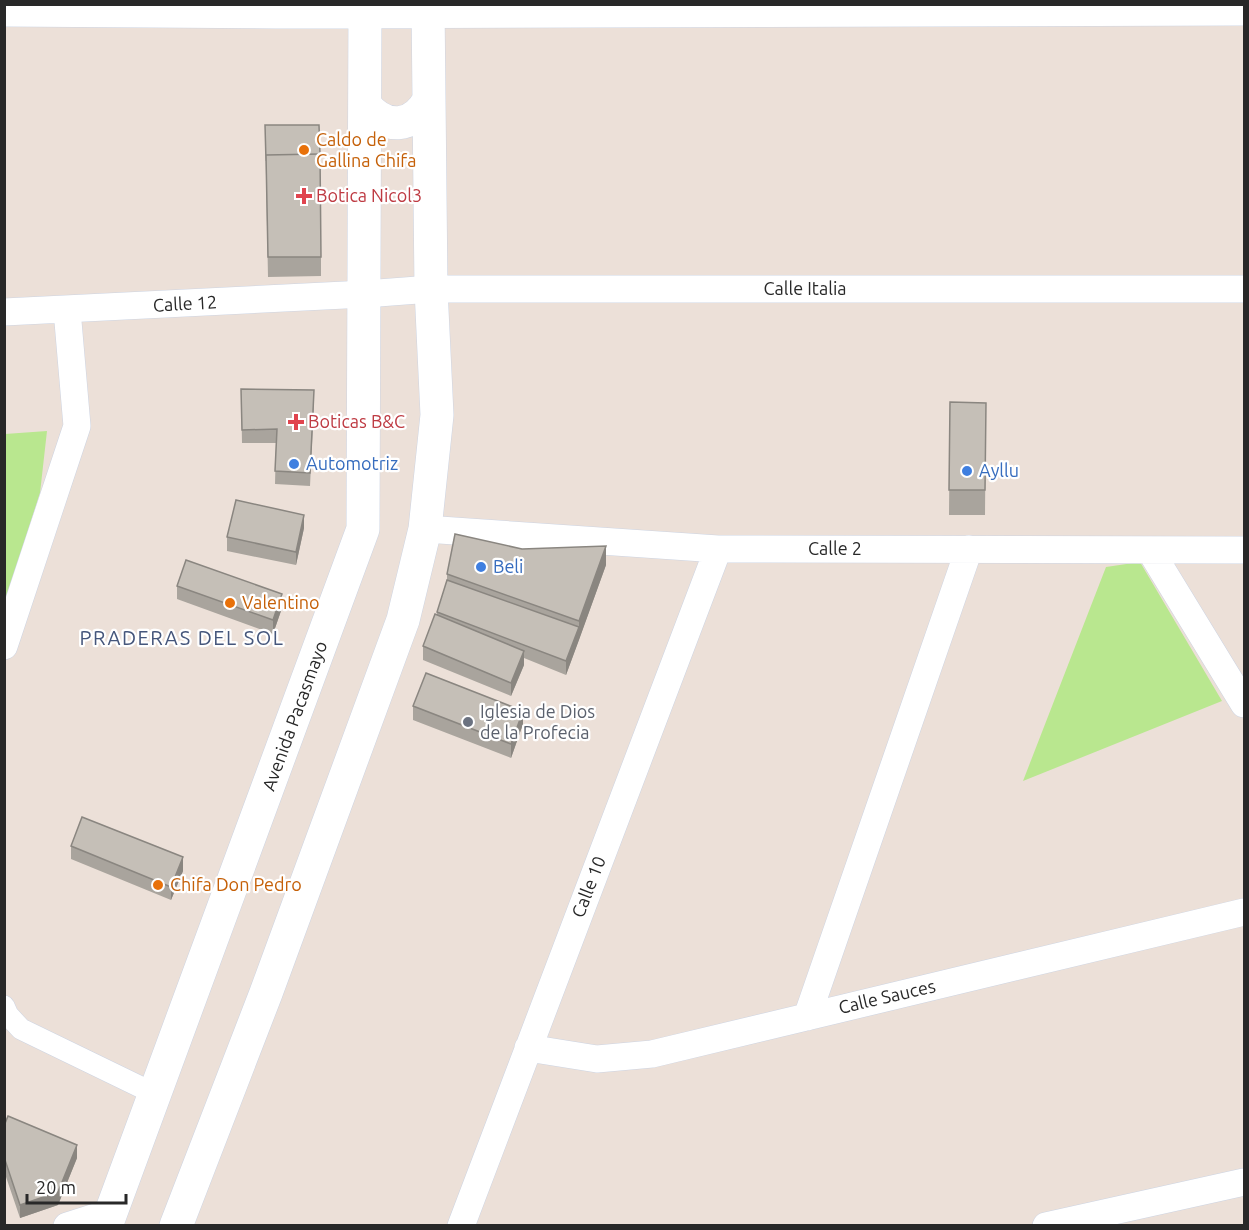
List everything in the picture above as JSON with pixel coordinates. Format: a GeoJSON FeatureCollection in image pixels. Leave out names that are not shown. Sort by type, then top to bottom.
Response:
{"type":"FeatureCollection","features":[{"type":"Feature","properties":{"kind":"main road","name":"Avenida Pacasmayo"},"geometry":{"type":"LineString","coordinates":[[108,1219],[363,529],[365,8]]}},
{"type":"Feature","properties":{"kind":"main road"},"geometry":{"type":"LineString","coordinates":[[176,1226],[266,993],[399,631],[425,529],[437,416],[431,289],[428,8]]}},
{"type":"Feature","properties":{"kind":"main road"},"geometry":{"type":"LineString","coordinates":[[4,10],[1245,9]]}},
{"type":"Feature","properties":{"kind":"main road"},"geometry":{"type":"LineString","coordinates":[[365,105],[381,120],[393,123],[415,118],[424,110],[429,100]]}},
{"type":"Feature","properties":{"kind":"street","name":"Calle Italia"},"geometry":{"type":"LineString","coordinates":[[365,294],[431,289],[1245,289]]}},
{"type":"Feature","properties":{"kind":"street","name":"Calle 12"},"geometry":{"type":"LineString","coordinates":[[4,312],[365,294]]}},
{"type":"Feature","properties":{"kind":"street"},"geometry":{"type":"LineString","coordinates":[[4,646],[77,426],[67,310]]}},
{"type":"Feature","properties":{"kind":"street","name":"Calle 2"},"geometry":{"type":"LineString","coordinates":[[425,529],[718,549],[1245,550]]}},
{"type":"Feature","properties":{"kind":"street","name":"Calle 10"},"geometry":{"type":"LineString","coordinates":[[460,1226],[718,549]]}},
{"type":"Feature","properties":{"kind":"street"},"geometry":{"type":"LineString","coordinates":[[807,1017],[969,549]]}},
{"type":"Feature","properties":{"kind":"street"},"geometry":{"type":"LineString","coordinates":[[1150,550],[1245,704]]}},
{"type":"Feature","properties":{"kind":"street","name":"Calle Sauces"},"geometry":{"type":"LineString","coordinates":[[528,1048],[597,1059],[652,1054],[1245,912]]}},
{"type":"Feature","properties":{"kind":"street"},"geometry":{"type":"LineString","coordinates":[[4,1006],[8,1015],[21,1029],[155,1094]]}},
{"type":"Feature","properties":{"kind":"street"},"geometry":{"type":"LineString","coordinates":[[1046,1226],[1245,1182]]}},
{"type":"Feature","properties":{"kind":"street"},"geometry":{"type":"LineString","coordinates":[[66,1226],[108,1219]]}},
{"type":"Feature","properties":{"kind":"green space"},"geometry":{"type":"Polygon","coordinates":[[[47,431],[40,493],[5,602],[5,434],[47,431]]]}},
{"type":"Feature","properties":{"kind":"green space"},"geometry":{"type":"Polygon","coordinates":[[[1140,562],[1222,701],[1023,781],[1106,567],[1140,562]]]}},
{"type":"Feature","properties":{"kind":"building"},"geometry":{"type":"Polygon","coordinates":[[[265,125],[319,125],[320,154],[266,155],[266,161],[265,125]]]}},
{"type":"Feature","properties":{"kind":"building"},"geometry":{"type":"Polygon","coordinates":[[[320,154],[321,257],[268,257],[266,155],[320,154]]]}},
{"type":"Feature","properties":{"kind":"building"},"geometry":{"type":"Polygon","coordinates":[[[241,389],[314,390],[310,473],[275,471],[277,429],[242,430],[241,389]]]}},
{"type":"Feature","properties":{"kind":"building","name":"Ayllu"},"geometry":{"type":"Polygon","coordinates":[[[950,402],[986,403],[985,490],[949,490],[950,402]]]}},
{"type":"Feature","properties":{"kind":"building"},"geometry":{"type":"Polygon","coordinates":[[[236,500],[304,515],[296,552],[227,537],[236,500]]]}},
{"type":"Feature","properties":{"kind":"building"},"geometry":{"type":"Polygon","coordinates":[[[455,534],[522,549],[606,546],[579,621],[447,574],[455,534]]]}},
{"type":"Feature","properties":{"kind":"building"},"geometry":{"type":"Polygon","coordinates":[[[186,560],[282,594],[273,620],[177,586],[186,560]]]}},
{"type":"Feature","properties":{"kind":"building"},"geometry":{"type":"Polygon","coordinates":[[[447,580],[579,627],[566,661],[437,612],[447,580]]]}},
{"type":"Feature","properties":{"kind":"building"},"geometry":{"type":"Polygon","coordinates":[[[435,614],[524,651],[511,683],[423,646],[435,614]]]}},
{"type":"Feature","properties":{"kind":"building","name":"Iglesia de Dios de la Profecia"},"geometry":{"type":"Polygon","coordinates":[[[426,673],[523,711],[511,744],[413,706],[426,673]]]}},
{"type":"Feature","properties":{"kind":"building"},"geometry":{"type":"Polygon","coordinates":[[[82,817],[183,857],[171,887],[71,846],[82,817]]]}},
{"type":"Feature","properties":{"kind":"building"},"geometry":{"type":"Polygon","coordinates":[[[8,1116],[77,1145],[58,1192],[20,1205],[4,1157],[4,1126],[8,1116]]]}},
{"type":"Feature","properties":{"kind":"place","name":"Caldo de Gallina Chifa"},"geometry":{"type":"Point","coordinates":[304,150]}},
{"type":"Feature","properties":{"kind":"place","name":"Botica Nicol3"},"geometry":{"type":"Point","coordinates":[304,196]}},
{"type":"Feature","properties":{"kind":"place","name":"Boticas B&C"},"geometry":{"type":"Point","coordinates":[296,422]}},
{"type":"Feature","properties":{"kind":"place","name":"Automotriz"},"geometry":{"type":"Point","coordinates":[294,464]}},
{"type":"Feature","properties":{"kind":"place","name":"Ayllu"},"geometry":{"type":"Point","coordinates":[967,471]}},
{"type":"Feature","properties":{"kind":"place","name":"Beli"},"geometry":{"type":"Point","coordinates":[481,567]}},
{"type":"Feature","properties":{"kind":"place","name":"Valentino"},"geometry":{"type":"Point","coordinates":[230,603]}},
{"type":"Feature","properties":{"kind":"place","name":"Iglesia de Dios de la Profecia"},"geometry":{"type":"Point","coordinates":[468,722]}},
{"type":"Feature","properties":{"kind":"place","name":"Chifa Don Pedro"},"geometry":{"type":"Point","coordinates":[158,885]}},
{"type":"Feature","properties":{"kind":"district","name":"PRADERAS DEL SOL"},"geometry":{"type":"Point","coordinates":[182,638]}}]}
